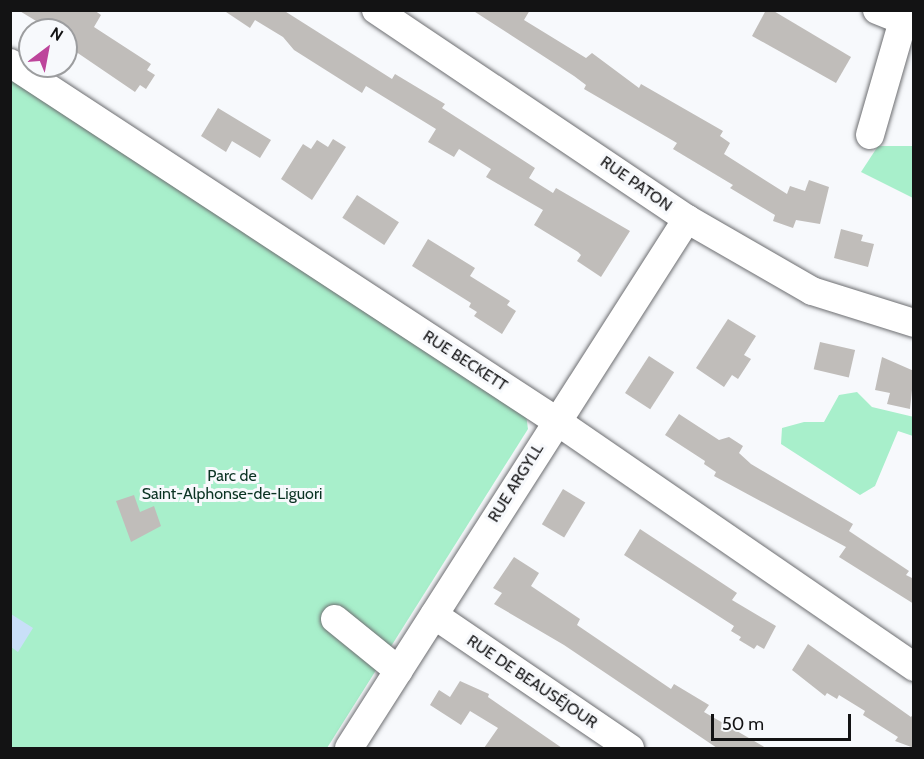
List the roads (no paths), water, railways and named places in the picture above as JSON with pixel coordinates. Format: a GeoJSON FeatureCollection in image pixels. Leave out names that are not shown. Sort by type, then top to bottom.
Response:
{"type":"FeatureCollection","features":[{"type":"Feature","properties":{"kind":"street","name":"RUE PATON"},"geometry":{"type":"LineString","coordinates":[[376,10],[687,219],[822,295],[914,323]]}},
{"type":"Feature","properties":{"kind":"street"},"geometry":{"type":"LineString","coordinates":[[870,135],[905,16],[877,10]]}},
{"type":"Feature","properties":{"kind":"street","name":"RUE BECKETT"},"geometry":{"type":"LineString","coordinates":[[10,63],[555,420],[914,667]]}},
{"type":"Feature","properties":{"kind":"street","name":"RUE ARGYLL"},"geometry":{"type":"LineString","coordinates":[[349,748],[555,420],[687,219]]}},
{"type":"Feature","properties":{"kind":"street","name":"RUE DE BEAUSÉJOUR"},"geometry":{"type":"LineString","coordinates":[[434,615],[630,748]]}},
{"type":"Feature","properties":{"kind":"street"},"geometry":{"type":"LineString","coordinates":[[335,619],[399,671]]}},
{"type":"Feature","properties":{"kind":"water"},"geometry":{"type":"Polygon","coordinates":[[[11,614],[33,628],[18,652],[11,647],[11,614]]]}},
{"type":"Feature","properties":{"kind":"park label","name":"Parc de Saint-Alphonse-de-Liguori"},"geometry":{"type":"Point","coordinates":[232,485]}}]}
